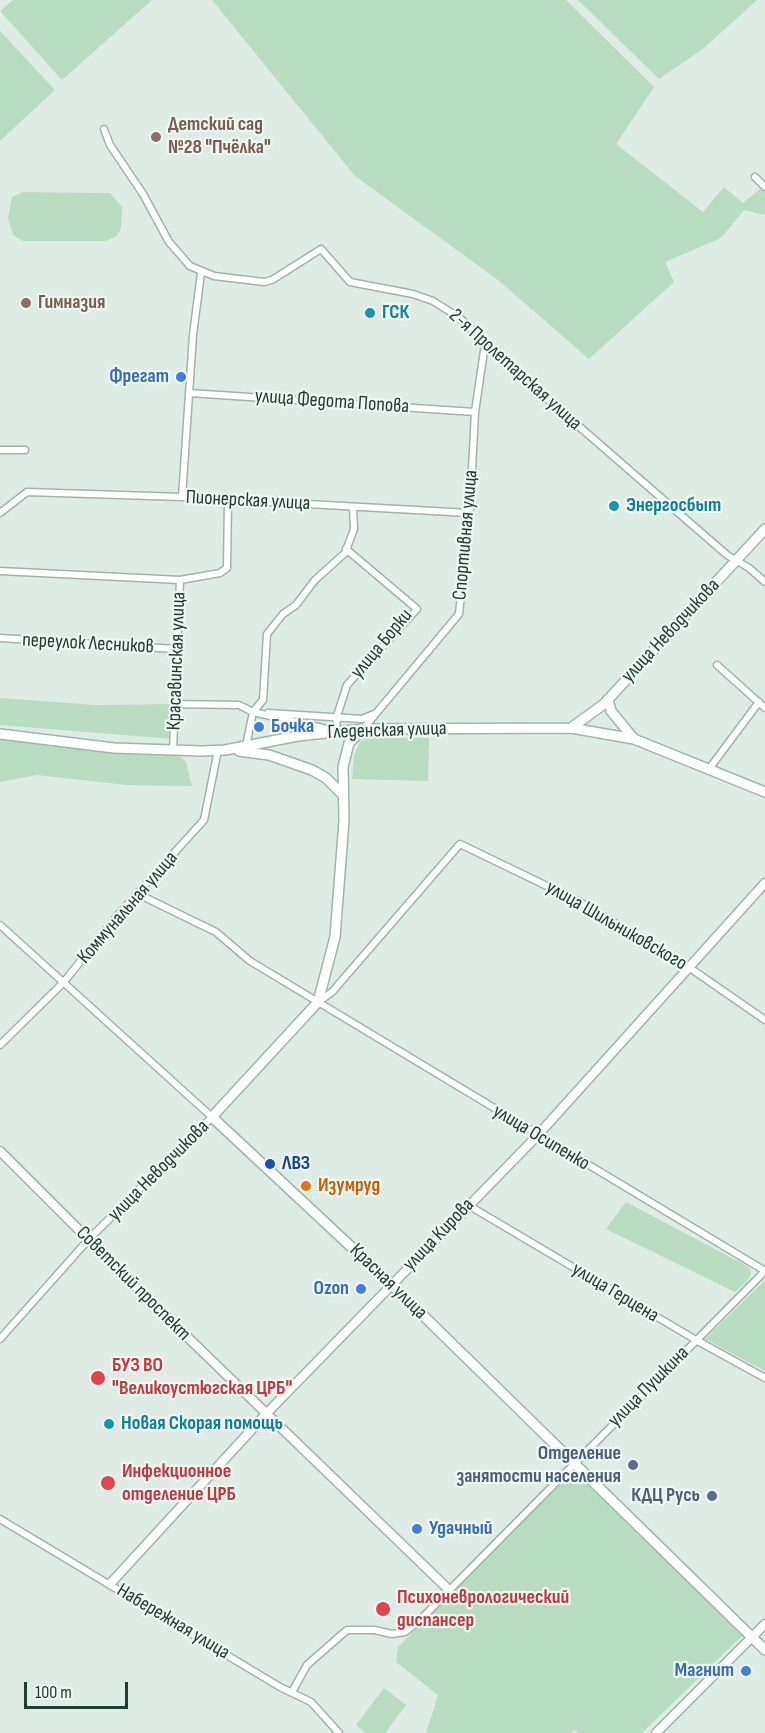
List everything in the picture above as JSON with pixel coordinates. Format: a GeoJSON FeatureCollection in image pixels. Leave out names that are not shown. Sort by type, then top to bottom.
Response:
{"type":"FeatureCollection","features":[{"type":"Feature","properties":{"kind":"main road","name":"улица Неводчикова"},"geometry":{"type":"LineString","coordinates":[[571,728],[608,699],[765,529]]}},
{"type":"Feature","properties":{"kind":"main road"},"geometry":{"type":"LineString","coordinates":[[608,699],[611,711],[634,739]]}},
{"type":"Feature","properties":{"kind":"main road","name":"Гледенская улица"},"geometry":{"type":"LineString","coordinates":[[0,734],[114,748],[221,750],[336,731],[363,729],[571,728],[634,739],[765,792]]}},
{"type":"Feature","properties":{"kind":"main road","name":"улица Неводчикова"},"geometry":{"type":"LineString","coordinates":[[212,1117],[318,1002],[335,937],[343,840],[342,794],[346,753],[349,743],[363,729]]}},
{"type":"Feature","properties":{"kind":"main road"},"geometry":{"type":"LineString","coordinates":[[221,750],[259,753],[291,761],[326,778],[342,794]]}},
{"type":"Feature","properties":{"kind":"main road","name":"Красная улица"},"geometry":{"type":"LineString","coordinates":[[212,1117],[392,1284],[765,1650]]}},
{"type":"Feature","properties":{"kind":"street"},"geometry":{"type":"LineString","coordinates":[[104,129],[110,144],[143,194],[169,242],[190,266],[201,273],[189,393],[182,497]]}},
{"type":"Feature","properties":{"kind":"street"},"geometry":{"type":"LineString","coordinates":[[755,177],[765,187]]}},
{"type":"Feature","properties":{"kind":"street","name":"2-я Пролетарская улица"},"geometry":{"type":"LineString","coordinates":[[201,273],[256,281],[272,280],[321,249],[350,282],[413,294],[433,301],[460,318],[485,344],[736,561],[749,568],[765,582]]}},
{"type":"Feature","properties":{"kind":"street","name":"Спортивная улица"},"geometry":{"type":"LineString","coordinates":[[363,729],[459,614],[470,513],[475,412],[485,344]]}},
{"type":"Feature","properties":{"kind":"street","name":"улица Федота Попова"},"geometry":{"type":"LineString","coordinates":[[189,393],[475,412]]}},
{"type":"Feature","properties":{"kind":"street"},"geometry":{"type":"LineString","coordinates":[[0,450],[25,450]]}},
{"type":"Feature","properties":{"kind":"street","name":"Пионерская улица"},"geometry":{"type":"LineString","coordinates":[[0,513],[27,492],[182,497],[470,513]]}},
{"type":"Feature","properties":{"kind":"street","name":"Красавинская улица"},"geometry":{"type":"LineString","coordinates":[[173,750],[175,649],[180,580],[220,573],[227,568],[228,501]]}},
{"type":"Feature","properties":{"kind":"street"},"geometry":{"type":"LineString","coordinates":[[246,746],[253,712],[263,700],[267,634],[346,549],[354,529],[352,507]]}},
{"type":"Feature","properties":{"kind":"street","name":"улица Борки"},"geometry":{"type":"LineString","coordinates":[[336,731],[337,716],[347,685],[417,609],[346,549]]}},
{"type":"Feature","properties":{"kind":"street"},"geometry":{"type":"LineString","coordinates":[[0,571],[180,580]]}},
{"type":"Feature","properties":{"kind":"street","name":"переулок Лесников"},"geometry":{"type":"LineString","coordinates":[[0,638],[175,649]]}},
{"type":"Feature","properties":{"kind":"street"},"geometry":{"type":"LineString","coordinates":[[717,665],[765,708]]}},
{"type":"Feature","properties":{"kind":"street"},"geometry":{"type":"LineString","coordinates":[[709,769],[759,702]]}},
{"type":"Feature","properties":{"kind":"street"},"geometry":{"type":"LineString","coordinates":[[174,704],[239,705],[253,712],[336,731]]}},
{"type":"Feature","properties":{"kind":"street"},"geometry":{"type":"LineString","coordinates":[[253,712],[362,719],[376,714]]}},
{"type":"Feature","properties":{"kind":"street","name":"Коммунальная улица"},"geometry":{"type":"LineString","coordinates":[[0,1045],[63,983],[204,820],[221,750]]}},
{"type":"Feature","properties":{"kind":"street","name":"улица Неводчикова"},"geometry":{"type":"LineString","coordinates":[[318,1002],[332,992],[460,844]]}},
{"type":"Feature","properties":{"kind":"street","name":"улица Шильниковского"},"geometry":{"type":"LineString","coordinates":[[460,844],[580,902],[690,968],[765,1020]]}},
{"type":"Feature","properties":{"kind":"street","name":"улица Кирова"},"geometry":{"type":"LineString","coordinates":[[110,1584],[266,1414],[468,1204],[537,1136],[765,883]]}},
{"type":"Feature","properties":{"kind":"street","name":"улица Осипенко"},"geometry":{"type":"LineString","coordinates":[[138,894],[216,932],[250,961],[279,976],[537,1136],[765,1271]]}},
{"type":"Feature","properties":{"kind":"street","name":"Красная улица"},"geometry":{"type":"LineString","coordinates":[[0,925],[212,1117]]}},
{"type":"Feature","properties":{"kind":"street","name":"улица Неводчикова"},"geometry":{"type":"LineString","coordinates":[[0,1339],[89,1239],[212,1117]]}},
{"type":"Feature","properties":{"kind":"street","name":"Советский проспект"},"geometry":{"type":"LineString","coordinates":[[0,1151],[266,1414],[449,1590]]}},
{"type":"Feature","properties":{"kind":"street","name":"улица Герцена"},"geometry":{"type":"LineString","coordinates":[[468,1204],[696,1340],[765,1377]]}},
{"type":"Feature","properties":{"kind":"street","name":"улица Пушкина"},"geometry":{"type":"LineString","coordinates":[[292,1692],[307,1665],[347,1630],[374,1630],[392,1634],[405,1632],[765,1271]]}},
{"type":"Feature","properties":{"kind":"street","name":"Набережная улица"},"geometry":{"type":"LineString","coordinates":[[0,1519],[280,1687],[311,1702],[339,1733]]}},
{"type":"Feature","properties":{"kind":"street"},"geometry":{"type":"LineString","coordinates":[[656,1733],[765,1624]]}},
{"type":"Feature","properties":{"kind":"green space"},"geometry":{"type":"Polygon","coordinates":[[[13,0],[152,0],[62,80],[0,11],[13,0]]]}},
{"type":"Feature","properties":{"kind":"green space"},"geometry":{"type":"Polygon","coordinates":[[[212,0],[566,0],[654,87],[616,144],[703,212],[724,187],[743,203],[760,189],[765,193],[765,215],[744,210],[721,238],[665,262],[674,282],[589,359],[498,280],[355,176],[212,0]]]}},
{"type":"Feature","properties":{"kind":"green space"},"geometry":{"type":"Polygon","coordinates":[[[578,0],[757,0],[704,48],[659,79],[578,0]]]}},
{"type":"Feature","properties":{"kind":"green space"},"geometry":{"type":"Polygon","coordinates":[[[0,31],[55,90],[0,141],[0,31]]]}},
{"type":"Feature","properties":{"kind":"green space"},"geometry":{"type":"Polygon","coordinates":[[[23,192],[110,193],[122,207],[121,228],[117,236],[106,241],[23,241],[13,235],[8,218],[12,197],[23,192]]]}},
{"type":"Feature","properties":{"kind":"green space"},"geometry":{"type":"Polygon","coordinates":[[[0,698],[95,705],[173,704],[173,739],[0,725],[0,698]]]}},
{"type":"Feature","properties":{"kind":"green space"},"geometry":{"type":"Polygon","coordinates":[[[0,734],[173,750],[186,762],[192,786],[127,785],[37,775],[0,782],[0,734]]]}},
{"type":"Feature","properties":{"kind":"green space"},"geometry":{"type":"Polygon","coordinates":[[[369,737],[429,738],[428,781],[352,779],[354,755],[360,742],[369,737]]]}},
{"type":"Feature","properties":{"kind":"green space"},"geometry":{"type":"Polygon","coordinates":[[[626,1202],[745,1265],[750,1269],[751,1274],[747,1281],[735,1292],[606,1229],[626,1202]]]}},
{"type":"Feature","properties":{"kind":"green space"},"geometry":{"type":"Polygon","coordinates":[[[765,1280],[765,1371],[705,1339],[765,1280]]]}},
{"type":"Feature","properties":{"kind":"green space"},"geometry":{"type":"Polygon","coordinates":[[[574,1470],[743,1635],[642,1733],[578,1733],[575,1730],[571,1733],[426,1733],[438,1695],[396,1662],[398,1647],[574,1470]]]}},
{"type":"Feature","properties":{"kind":"green space"},"geometry":{"type":"Polygon","coordinates":[[[384,1688],[406,1705],[385,1733],[366,1733],[356,1725],[384,1688]]]}},
{"type":"Feature","properties":{"kind":"place","name":"Детский сад №28 \"Пчёлка\""},"geometry":{"type":"Point","coordinates":[156,137]}},
{"type":"Feature","properties":{"kind":"place","name":"Гимназия"},"geometry":{"type":"Point","coordinates":[26,303]}},
{"type":"Feature","properties":{"kind":"place","name":"ГСК"},"geometry":{"type":"Point","coordinates":[370,313]}},
{"type":"Feature","properties":{"kind":"place","name":"Фрегат"},"geometry":{"type":"Point","coordinates":[181,377]}},
{"type":"Feature","properties":{"kind":"place","name":"Энергосбыт"},"geometry":{"type":"Point","coordinates":[614,506]}},
{"type":"Feature","properties":{"kind":"place","name":"Бочка"},"geometry":{"type":"Point","coordinates":[259,727]}},
{"type":"Feature","properties":{"kind":"place","name":"ЛВЗ"},"geometry":{"type":"Point","coordinates":[270,1164]}},
{"type":"Feature","properties":{"kind":"place","name":"Изумруд"},"geometry":{"type":"Point","coordinates":[306,1186]}},
{"type":"Feature","properties":{"kind":"place","name":"Ozon"},"geometry":{"type":"Point","coordinates":[361,1289]}},
{"type":"Feature","properties":{"kind":"place","name":"БУЗ ВО \"Великоустюгская ЦРБ\""},"geometry":{"type":"Point","coordinates":[98,1378]}},
{"type":"Feature","properties":{"kind":"place","name":"Новая Скорая помощь"},"geometry":{"type":"Point","coordinates":[109,1424]}},
{"type":"Feature","properties":{"kind":"place","name":"Отделение занятости населения"},"geometry":{"type":"Point","coordinates":[633,1465]}},
{"type":"Feature","properties":{"kind":"place","name":"Инфекционное отделение ЦРБ"},"geometry":{"type":"Point","coordinates":[108,1483]}},
{"type":"Feature","properties":{"kind":"place","name":"КДЦ Русь"},"geometry":{"type":"Point","coordinates":[712,1496]}},
{"type":"Feature","properties":{"kind":"place","name":"Удачный"},"geometry":{"type":"Point","coordinates":[417,1529]}},
{"type":"Feature","properties":{"kind":"place","name":"Психоневрологический диспансер"},"geometry":{"type":"Point","coordinates":[383,1609]}},
{"type":"Feature","properties":{"kind":"place","name":"Магнит"},"geometry":{"type":"Point","coordinates":[746,1671]}}]}
